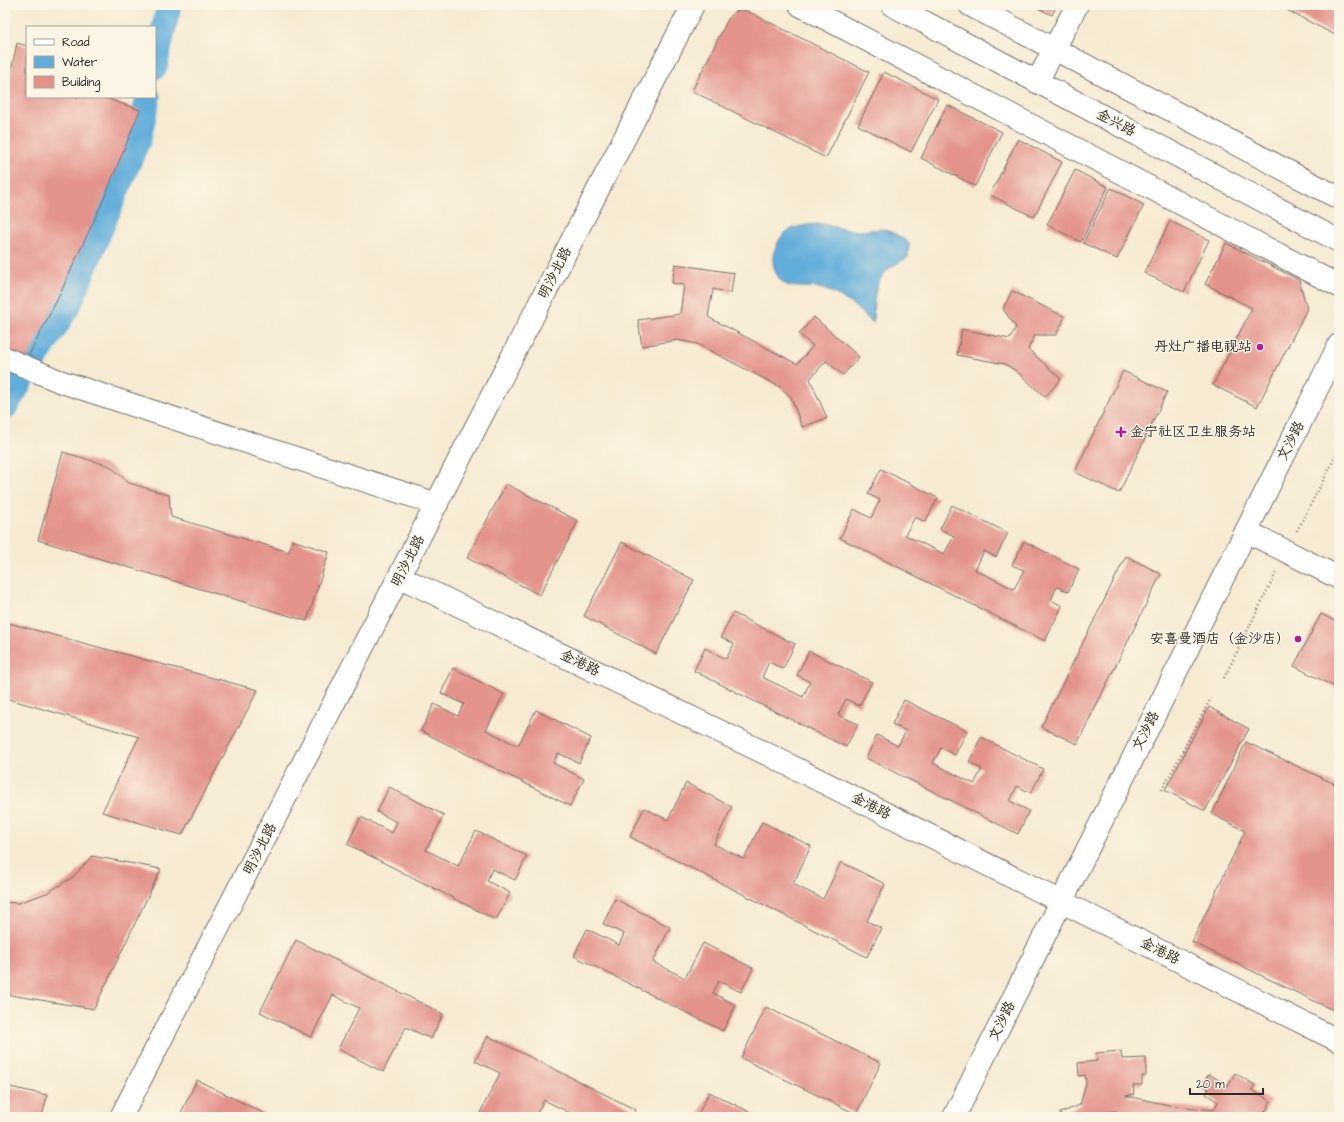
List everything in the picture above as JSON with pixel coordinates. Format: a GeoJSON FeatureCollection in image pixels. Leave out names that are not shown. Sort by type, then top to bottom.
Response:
{"type":"FeatureCollection","features":[{"type":"Feature","properties":{"kind":"street","name":"明沙北路"},"geometry":{"type":"LineString","coordinates":[[121,1117],[693,5]]}},
{"type":"Feature","properties":{"kind":"street"},"geometry":{"type":"LineString","coordinates":[[800,5],[1339,286]]}},
{"type":"Feature","properties":{"kind":"street","name":"金兴路"},"geometry":{"type":"LineString","coordinates":[[892,5],[1339,241]]}},
{"type":"Feature","properties":{"kind":"street"},"geometry":{"type":"LineString","coordinates":[[970,5],[1339,198]]}},
{"type":"Feature","properties":{"kind":"street"},"geometry":{"type":"LineString","coordinates":[[1037,82],[1076,5]]}},
{"type":"Feature","properties":{"kind":"street","name":"文沙路"},"geometry":{"type":"LineString","coordinates":[[954,1117],[1339,345]]}},
{"type":"Feature","properties":{"kind":"street"},"geometry":{"type":"LineString","coordinates":[[5,358],[59,381],[436,504]]}},
{"type":"Feature","properties":{"kind":"street"},"geometry":{"type":"LineString","coordinates":[[1246,531],[1339,578]]}},
{"type":"Feature","properties":{"kind":"street","name":"金港路"},"geometry":{"type":"LineString","coordinates":[[400,576],[764,752],[1339,1041]]}},
{"type":"Feature","properties":{"kind":"path"},"geometry":{"type":"LineString","coordinates":[[1295,535],[1339,450]]}},
{"type":"Feature","properties":{"kind":"path"},"geometry":{"type":"LineString","coordinates":[[1224,678],[1276,572]]}},
{"type":"Feature","properties":{"kind":"path"},"geometry":{"type":"LineString","coordinates":[[1162,790],[1211,698]]}},
{"type":"Feature","properties":{"kind":"water"},"geometry":{"type":"Polygon","coordinates":[[[823,224],[842,229],[859,231],[882,229],[896,234],[909,243],[908,257],[890,268],[884,274],[877,286],[874,300],[873,323],[856,308],[837,295],[819,288],[790,286],[782,282],[779,278],[775,270],[773,255],[780,238],[785,233],[796,227],[823,224]]]}},
{"type":"Feature","properties":{"kind":"building"},"geometry":{"type":"Polygon","coordinates":[[[1031,5],[1057,5],[1052,15],[1031,5]]]}},
{"type":"Feature","properties":{"kind":"building"},"geometry":{"type":"Polygon","coordinates":[[[1277,5],[1339,5],[1339,37],[1277,5]]]}},
{"type":"Feature","properties":{"kind":"building"},"geometry":{"type":"Polygon","coordinates":[[[739,10],[747,11],[869,72],[826,158],[692,91],[728,19],[739,10]]]}},
{"type":"Feature","properties":{"kind":"building"},"geometry":{"type":"Polygon","coordinates":[[[17,43],[26,46],[26,98],[105,98],[140,110],[106,194],[59,296],[26,361],[5,352],[5,100],[17,43]]]}},
{"type":"Feature","properties":{"kind":"building"},"geometry":{"type":"Polygon","coordinates":[[[884,72],[938,99],[911,152],[858,125],[884,72]]]}},
{"type":"Feature","properties":{"kind":"building"},"geometry":{"type":"Polygon","coordinates":[[[947,105],[1002,132],[975,186],[921,158],[947,105]]]}},
{"type":"Feature","properties":{"kind":"building"},"geometry":{"type":"Polygon","coordinates":[[[1018,139],[1062,162],[1034,217],[990,195],[1018,139]]]}},
{"type":"Feature","properties":{"kind":"building"},"geometry":{"type":"Polygon","coordinates":[[[1075,170],[1108,187],[1081,242],[1047,225],[1075,170]]]}},
{"type":"Feature","properties":{"kind":"building"},"geometry":{"type":"Polygon","coordinates":[[[1111,188],[1144,205],[1117,259],[1083,243],[1111,188]]]}},
{"type":"Feature","properties":{"kind":"building"},"geometry":{"type":"Polygon","coordinates":[[[1170,221],[1209,240],[1184,292],[1144,273],[1170,221]]]}},
{"type":"Feature","properties":{"kind":"building","name":"丹灶广播电视站"},"geometry":{"type":"Polygon","coordinates":[[[1226,243],[1299,280],[1307,309],[1257,407],[1213,385],[1252,308],[1205,284],[1226,243]]]}},
{"type":"Feature","properties":{"kind":"building"},"geometry":{"type":"Polygon","coordinates":[[[675,264],[734,273],[731,293],[713,289],[708,317],[797,364],[813,346],[799,334],[814,317],[859,357],[843,375],[826,361],[810,379],[827,418],[802,427],[791,397],[780,387],[697,344],[678,340],[642,346],[638,320],[680,314],[684,285],[672,283],[675,264]]]}},
{"type":"Feature","properties":{"kind":"building"},"geometry":{"type":"Polygon","coordinates":[[[1012,291],[1065,317],[1056,335],[1035,335],[1028,349],[1061,379],[1045,397],[1015,370],[1005,364],[957,355],[962,329],[1010,339],[1016,327],[1003,309],[1012,291]]]}},
{"type":"Feature","properties":{"kind":"building","name":"金宁社区卫生服务站"},"geometry":{"type":"Polygon","coordinates":[[[1123,371],[1167,392],[1119,493],[1075,472],[1123,371]]]}},
{"type":"Feature","properties":{"kind":"building"},"geometry":{"type":"Polygon","coordinates":[[[63,452],[110,466],[129,483],[169,495],[171,517],[289,552],[292,540],[329,552],[307,621],[38,540],[63,452]]]}},
{"type":"Feature","properties":{"kind":"building"},"geometry":{"type":"Polygon","coordinates":[[[881,469],[938,498],[925,522],[915,517],[905,535],[944,554],[954,536],[940,529],[952,505],[1008,533],[996,557],[984,551],[975,570],[1014,589],[1024,570],[1012,565],[1024,541],[1079,569],[1068,592],[1057,587],[1051,600],[1062,606],[1045,641],[840,538],[854,509],[871,518],[880,500],[868,494],[881,469]]]}},
{"type":"Feature","properties":{"kind":"building"},"geometry":{"type":"Polygon","coordinates":[[[506,484],[578,521],[540,595],[467,558],[506,484]]]}},
{"type":"Feature","properties":{"kind":"building"},"geometry":{"type":"Polygon","coordinates":[[[622,542],[694,580],[656,654],[584,616],[622,542]]]}},
{"type":"Feature","properties":{"kind":"building"},"geometry":{"type":"Polygon","coordinates":[[[1126,556],[1161,574],[1077,744],[1041,727],[1126,556]]]}},
{"type":"Feature","properties":{"kind":"building"},"geometry":{"type":"Polygon","coordinates":[[[733,613],[795,644],[783,669],[769,662],[762,677],[803,697],[810,682],[797,675],[809,651],[872,682],[859,706],[846,699],[838,715],[858,724],[846,747],[694,671],[705,648],[726,659],[734,644],[721,637],[733,613]]]}},
{"type":"Feature","properties":{"kind":"building","name":"安喜曼酒店（金沙店）"},"geometry":{"type":"Polygon","coordinates":[[[1321,614],[1339,623],[1339,689],[1294,666],[1321,614]]]}},
{"type":"Feature","properties":{"kind":"building"},"geometry":{"type":"Polygon","coordinates":[[[5,622],[258,690],[182,835],[102,812],[139,737],[5,698],[5,622]]]}},
{"type":"Feature","properties":{"kind":"building"},"geometry":{"type":"Polygon","coordinates":[[[453,668],[504,694],[486,730],[518,746],[536,710],[591,738],[579,763],[558,753],[553,763],[584,779],[570,806],[421,731],[434,704],[458,716],[464,704],[441,693],[453,668]]]}},
{"type":"Feature","properties":{"kind":"building"},"geometry":{"type":"Polygon","coordinates":[[[904,700],[967,731],[955,755],[941,748],[933,763],[974,784],[982,769],[969,762],[981,737],[1043,769],[1031,793],[1017,786],[1010,801],[1029,811],[1018,834],[866,758],[877,735],[898,746],[906,731],[892,724],[904,700]]]}},
{"type":"Feature","properties":{"kind":"building"},"geometry":{"type":"Polygon","coordinates":[[[1209,707],[1249,729],[1205,811],[1165,790],[1209,707]]]}},
{"type":"Feature","properties":{"kind":"building"},"geometry":{"type":"Polygon","coordinates":[[[1246,742],[1339,786],[1339,1013],[1192,942],[1245,831],[1212,814],[1246,742]]]}},
{"type":"Feature","properties":{"kind":"building"},"geometry":{"type":"Polygon","coordinates":[[[686,783],[732,807],[714,844],[744,859],[762,822],[811,846],[793,884],[823,899],[841,862],[885,884],[867,921],[881,928],[867,957],[630,837],[644,808],[668,820],[686,783]]]}},
{"type":"Feature","properties":{"kind":"building"},"geometry":{"type":"Polygon","coordinates":[[[389,787],[444,815],[426,850],[458,866],[476,831],[527,856],[515,880],[492,869],[487,881],[510,893],[496,920],[347,844],[361,817],[392,833],[397,822],[377,812],[389,787]]]}},
{"type":"Feature","properties":{"kind":"building"},"geometry":{"type":"Polygon","coordinates":[[[92,856],[161,869],[94,1009],[5,994],[5,902],[18,903],[47,893],[73,877],[92,856]]]}},
{"type":"Feature","properties":{"kind":"building"},"geometry":{"type":"Polygon","coordinates":[[[615,899],[670,927],[653,962],[685,978],[703,943],[753,968],[741,992],[719,981],[713,993],[736,1005],[723,1031],[574,956],[587,929],[619,945],[624,934],[603,924],[615,899]]]}},
{"type":"Feature","properties":{"kind":"building"},"geometry":{"type":"Polygon","coordinates":[[[296,940],[443,1014],[431,1039],[406,1027],[383,1072],[338,1049],[359,1008],[333,995],[311,1037],[260,1012],[296,940]]]}},
{"type":"Feature","properties":{"kind":"building"},"geometry":{"type":"Polygon","coordinates":[[[766,1007],[881,1063],[856,1114],[741,1058],[766,1007]]]}},
{"type":"Feature","properties":{"kind":"building"},"geometry":{"type":"Polygon","coordinates":[[[488,1036],[636,1110],[632,1117],[568,1117],[570,1113],[544,1100],[535,1117],[478,1117],[500,1073],[475,1061],[488,1036]]]}},
{"type":"Feature","properties":{"kind":"building"},"geometry":{"type":"Polygon","coordinates":[[[1121,1051],[1122,1059],[1146,1058],[1146,1076],[1142,1076],[1142,1085],[1133,1085],[1134,1094],[1126,1096],[1169,1105],[1214,1110],[1218,1102],[1206,1094],[1209,1089],[1202,1085],[1209,1074],[1228,1086],[1235,1073],[1255,1085],[1252,1090],[1271,1101],[1262,1117],[1129,1117],[1129,1115],[1114,1111],[1097,1114],[1098,1117],[1061,1117],[1060,1113],[1080,1105],[1086,1083],[1085,1075],[1079,1076],[1078,1063],[1097,1061],[1096,1053],[1121,1051]]]}},
{"type":"Feature","properties":{"kind":"building"},"geometry":{"type":"Polygon","coordinates":[[[197,1080],[271,1117],[179,1117],[197,1080]]]}},
{"type":"Feature","properties":{"kind":"building"},"geometry":{"type":"Polygon","coordinates":[[[5,1086],[47,1095],[42,1117],[5,1117],[5,1086]]]}},
{"type":"Feature","properties":{"kind":"building"},"geometry":{"type":"Polygon","coordinates":[[[709,1092],[760,1117],[697,1117],[709,1092]]]}},
{"type":"Feature","properties":{"kind":"waterway"},"geometry":{"type":"LineString","coordinates":[[156,63],[169,5]]}},
{"type":"Feature","properties":{"kind":"waterway"},"geometry":{"type":"LineString","coordinates":[[5,407],[69,305],[139,138],[148,98]]}},
{"type":"Feature","properties":{"kind":"place","name":"丹灶广播电视站"},"geometry":{"type":"Point","coordinates":[1260,347]}},
{"type":"Feature","properties":{"kind":"place","name":"金宁社区卫生服务站"},"geometry":{"type":"Point","coordinates":[1121,432]}},
{"type":"Feature","properties":{"kind":"place","name":"安喜曼酒店（金沙店）"},"geometry":{"type":"Point","coordinates":[1298,639]}}]}
